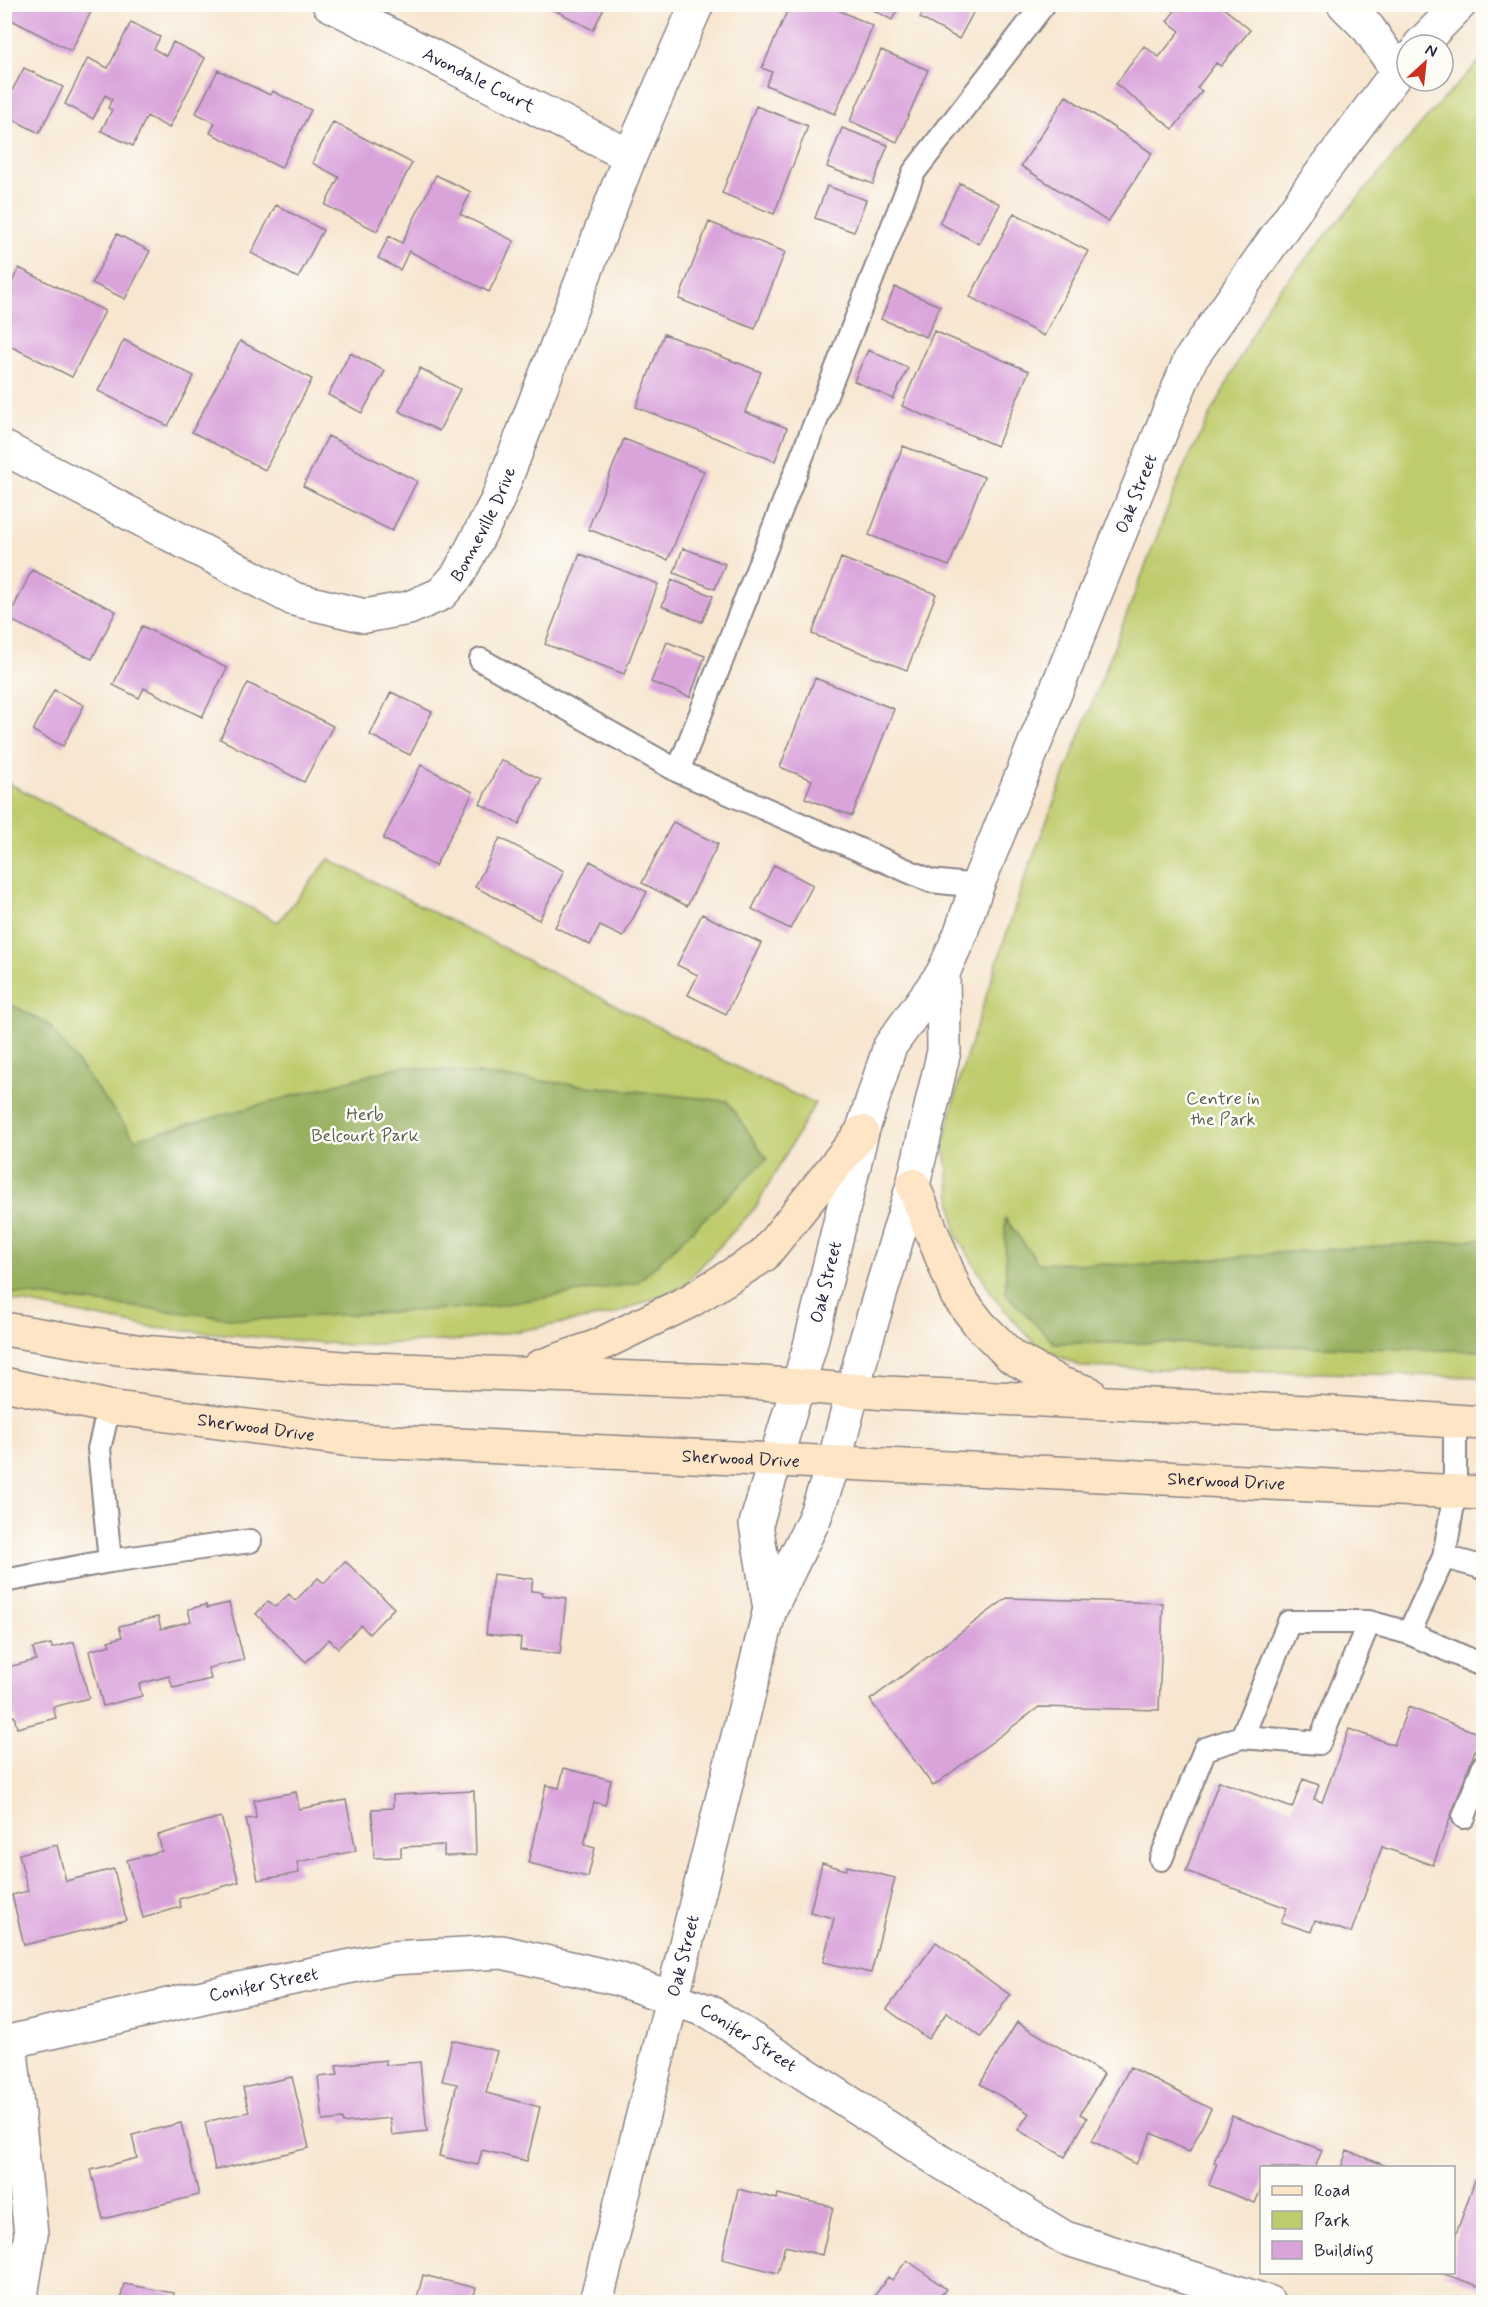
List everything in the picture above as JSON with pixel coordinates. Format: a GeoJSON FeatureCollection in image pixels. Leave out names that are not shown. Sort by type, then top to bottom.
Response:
{"type":"FeatureCollection","features":[{"type":"Feature","properties":{"kind":"main road"},"geometry":{"type":"LineString","coordinates":[[520,1373],[596,1347],[690,1301],[763,1256],[862,1132]]}},
{"type":"Feature","properties":{"kind":"main road"},"geometry":{"type":"LineString","coordinates":[[913,1185],[957,1295],[980,1325],[1012,1357],[1061,1384],[1119,1403]]}},
{"type":"Feature","properties":{"kind":"main road"},"geometry":{"type":"LineString","coordinates":[[4,1329],[154,1353],[342,1368],[799,1385],[854,1390],[1469,1422]]}},
{"type":"Feature","properties":{"kind":"main road","name":"Sherwood Drive"},"geometry":{"type":"LineString","coordinates":[[4,1384],[109,1407],[350,1440],[1469,1492]]}},
{"type":"Feature","properties":{"kind":"street","name":"Avondale Court"},"geometry":{"type":"LineString","coordinates":[[329,4],[630,156]]}},
{"type":"Feature","properties":{"kind":"street","name":"Bonneville Drive"},"geometry":{"type":"LineString","coordinates":[[4,448],[294,599],[365,616],[409,608],[441,594],[458,576],[496,501],[630,156],[697,4]]}},
{"type":"Feature","properties":{"kind":"street"},"geometry":{"type":"LineString","coordinates":[[1344,4],[1395,57]]}},
{"type":"Feature","properties":{"kind":"street"},"geometry":{"type":"LineString","coordinates":[[1432,33],[1460,4]]}},
{"type":"Feature","properties":{"kind":"street","name":"Oak Street"},"geometry":{"type":"LineString","coordinates":[[770,1609],[756,1524],[810,1346],[862,1132],[890,1046],[943,973],[960,935],[977,886],[1190,360],[1308,190],[1395,74]]}},
{"type":"Feature","properties":{"kind":"street","name":"Oak Street"},"geometry":{"type":"LineString","coordinates":[[596,2302],[770,1609],[814,1519],[834,1463],[863,1351],[913,1185],[944,1051],[943,973]]}},
{"type":"Feature","properties":{"kind":"street","name":"Conifer Street"},"geometry":{"type":"LineString","coordinates":[[7,2043],[220,1993],[391,1958],[502,1952],[618,1979],[710,2012],[944,2164],[1065,2238],[1268,2302]]}},
{"type":"Feature","properties":{"kind":"street"},"geometry":{"type":"LineString","coordinates":[[7,2043],[31,2234],[20,2302]]}},
{"type":"Feature","properties":{"kind":"lane"},"geometry":{"type":"LineString","coordinates":[[678,771],[915,172],[1044,4]]}},
{"type":"Feature","properties":{"kind":"lane"},"geometry":{"type":"LineString","coordinates":[[481,660],[678,771],[931,880],[977,886]]}},
{"type":"Feature","properties":{"kind":"lane"},"geometry":{"type":"LineString","coordinates":[[109,1407],[99,1449],[110,1561]]}},
{"type":"Feature","properties":{"kind":"lane"},"geometry":{"type":"LineString","coordinates":[[1408,1633],[1444,1557],[1469,1492],[1469,1422]]}},
{"type":"Feature","properties":{"kind":"lane"},"geometry":{"type":"LineString","coordinates":[[4,1581],[110,1561],[250,1541]]}},
{"type":"Feature","properties":{"kind":"lane"},"geometry":{"type":"LineString","coordinates":[[1444,1557],[1484,1569]]}},
{"type":"Feature","properties":{"kind":"lane"},"geometry":{"type":"LineString","coordinates":[[1242,1737],[1289,1622],[1369,1622],[1408,1633],[1484,1666]]}},
{"type":"Feature","properties":{"kind":"lane"},"geometry":{"type":"LineString","coordinates":[[1161,1858],[1205,1749],[1242,1737],[1319,1743],[1369,1622]]}},
{"type":"Feature","properties":{"kind":"lane"},"geometry":{"type":"LineString","coordinates":[[1464,1817],[1484,1765]]}},
{"type":"Feature","properties":{"kind":"green space","name":"Centre in the Park"},"geometry":{"type":"Polygon","coordinates":[[[1483,58],[1483,1377],[1081,1367],[1035,1344],[996,1300],[956,1235],[944,1142],[961,1073],[1025,877],[1183,469],[1268,303],[1443,99],[1449,93],[1455,93],[1455,87],[1483,58]]]}},
{"type":"Feature","properties":{"kind":"green space","name":"Herb Belcourt Park"},"geometry":{"type":"Polygon","coordinates":[[[4,781],[278,922],[329,859],[770,1084],[815,1103],[756,1207],[681,1288],[615,1314],[466,1340],[350,1345],[154,1328],[5,1299],[4,781]]]}},
{"type":"Feature","properties":{"kind":"green space"},"geometry":{"type":"Polygon","coordinates":[[[5,1001],[49,1025],[135,1139],[402,1066],[727,1101],[767,1159],[637,1283],[487,1307],[246,1320],[5,1292],[5,1001]]]}},
{"type":"Feature","properties":{"kind":"green space"},"geometry":{"type":"Polygon","coordinates":[[[1005,1218],[1038,1263],[1149,1265],[1289,1252],[1483,1239],[1483,1351],[1162,1343],[1054,1343],[1006,1294],[1005,1218]]]}},
{"type":"Feature","properties":{"kind":"building"},"geometry":{"type":"Polygon","coordinates":[[[4,4],[95,4],[71,51],[4,16],[4,4]]]}},
{"type":"Feature","properties":{"kind":"building"},"geometry":{"type":"Polygon","coordinates":[[[543,4],[606,4],[593,30],[543,4]]]}},
{"type":"Feature","properties":{"kind":"building"},"geometry":{"type":"Polygon","coordinates":[[[802,4],[825,4],[873,26],[835,114],[766,85],[772,72],[762,68],[789,7],[799,11],[802,4]]]}},
{"type":"Feature","properties":{"kind":"building"},"geometry":{"type":"Polygon","coordinates":[[[862,4],[900,4],[892,20],[862,4]]]}},
{"type":"Feature","properties":{"kind":"building"},"geometry":{"type":"Polygon","coordinates":[[[927,4],[961,4],[974,11],[959,39],[920,18],[927,4]]]}},
{"type":"Feature","properties":{"kind":"building"},"geometry":{"type":"Polygon","coordinates":[[[1180,4],[1219,4],[1250,30],[1221,66],[1216,63],[1197,88],[1202,91],[1173,129],[1116,84],[1144,46],[1159,57],[1180,31],[1167,21],[1180,4]]]}},
{"type":"Feature","properties":{"kind":"building"},"geometry":{"type":"Polygon","coordinates":[[[131,22],[160,37],[154,49],[166,56],[173,42],[205,58],[169,128],[147,116],[133,146],[101,131],[112,110],[108,108],[112,99],[105,95],[93,119],[65,104],[88,58],[108,68],[131,22]]]}},
{"type":"Feature","properties":{"kind":"building"},"geometry":{"type":"Polygon","coordinates":[[[881,50],[928,70],[897,142],[850,121],[881,50]]]}},
{"type":"Feature","properties":{"kind":"building"},"geometry":{"type":"Polygon","coordinates":[[[24,68],[63,87],[39,133],[4,115],[4,106],[24,68]]]}},
{"type":"Feature","properties":{"kind":"building"},"geometry":{"type":"Polygon","coordinates":[[[218,70],[270,95],[272,91],[311,110],[281,168],[210,133],[215,123],[196,113],[218,70]]]}},
{"type":"Feature","properties":{"kind":"building"},"geometry":{"type":"Polygon","coordinates":[[[1066,96],[1152,153],[1108,222],[1021,166],[1066,96]]]}},
{"type":"Feature","properties":{"kind":"building"},"geometry":{"type":"Polygon","coordinates":[[[756,106],[808,126],[774,214],[722,193],[756,106]]]}},
{"type":"Feature","properties":{"kind":"building"},"geometry":{"type":"Polygon","coordinates":[[[333,122],[412,163],[377,231],[325,205],[339,177],[312,163],[333,122]]]}},
{"type":"Feature","properties":{"kind":"building"},"geometry":{"type":"Polygon","coordinates":[[[842,128],[888,145],[873,184],[827,167],[842,128]]]}},
{"type":"Feature","properties":{"kind":"building"},"geometry":{"type":"Polygon","coordinates":[[[436,175],[471,192],[460,214],[514,241],[489,292],[409,251],[400,270],[378,258],[389,236],[402,243],[436,175]]]}},
{"type":"Feature","properties":{"kind":"building"},"geometry":{"type":"Polygon","coordinates":[[[960,183],[1000,204],[979,244],[939,223],[960,183]]]}},
{"type":"Feature","properties":{"kind":"building"},"geometry":{"type":"Polygon","coordinates":[[[827,186],[866,200],[854,232],[815,218],[827,186]]]}},
{"type":"Feature","properties":{"kind":"building"},"geometry":{"type":"Polygon","coordinates":[[[276,205],[323,230],[298,278],[251,253],[276,205]]]}},
{"type":"Feature","properties":{"kind":"building"},"geometry":{"type":"Polygon","coordinates":[[[1014,213],[1088,251],[1044,336],[970,297],[1014,213]]]}},
{"type":"Feature","properties":{"kind":"building"},"geometry":{"type":"Polygon","coordinates":[[[709,222],[785,252],[755,329],[679,299],[709,222]]]}},
{"type":"Feature","properties":{"kind":"building"},"geometry":{"type":"Polygon","coordinates":[[[117,234],[150,251],[125,299],[92,283],[117,234]]]}},
{"type":"Feature","properties":{"kind":"building"},"geometry":{"type":"Polygon","coordinates":[[[19,268],[105,311],[72,377],[4,343],[4,297],[19,268]]]}},
{"type":"Feature","properties":{"kind":"building"},"geometry":{"type":"Polygon","coordinates":[[[895,287],[940,306],[926,337],[881,319],[895,287]]]}},
{"type":"Feature","properties":{"kind":"building"},"geometry":{"type":"Polygon","coordinates":[[[934,331],[1029,371],[997,446],[902,406],[934,331]]]}},
{"type":"Feature","properties":{"kind":"building"},"geometry":{"type":"Polygon","coordinates":[[[664,334],[761,372],[745,412],[787,428],[775,461],[636,407],[664,334]]]}},
{"type":"Feature","properties":{"kind":"building"},"geometry":{"type":"Polygon","coordinates":[[[124,340],[194,376],[168,426],[98,391],[124,340]]]}},
{"type":"Feature","properties":{"kind":"building"},"geometry":{"type":"Polygon","coordinates":[[[240,341],[312,379],[265,470],[192,432],[240,341]]]}},
{"type":"Feature","properties":{"kind":"building"},"geometry":{"type":"Polygon","coordinates":[[[868,350],[908,368],[893,399],[854,381],[868,350]]]}},
{"type":"Feature","properties":{"kind":"building"},"geometry":{"type":"Polygon","coordinates":[[[350,353],[385,371],[362,413],[328,395],[350,353]]]}},
{"type":"Feature","properties":{"kind":"building"},"geometry":{"type":"Polygon","coordinates":[[[420,368],[460,389],[439,431],[399,411],[420,368]]]}},
{"type":"Feature","properties":{"kind":"building"},"geometry":{"type":"Polygon","coordinates":[[[328,436],[417,481],[392,531],[303,486],[328,436]]]}},
{"type":"Feature","properties":{"kind":"building"},"geometry":{"type":"Polygon","coordinates":[[[624,439],[704,471],[668,560],[588,529],[624,439]]]}},
{"type":"Feature","properties":{"kind":"building"},"geometry":{"type":"Polygon","coordinates":[[[903,446],[984,477],[949,566],[869,535],[903,446]]]}},
{"type":"Feature","properties":{"kind":"building"},"geometry":{"type":"Polygon","coordinates":[[[683,548],[725,564],[715,589],[674,573],[683,548]]]}},
{"type":"Feature","properties":{"kind":"building"},"geometry":{"type":"Polygon","coordinates":[[[580,554],[658,584],[624,674],[545,644],[580,554]]]}},
{"type":"Feature","properties":{"kind":"building"},"geometry":{"type":"Polygon","coordinates":[[[841,558],[936,594],[907,670],[812,634],[841,558]]]}},
{"type":"Feature","properties":{"kind":"building"},"geometry":{"type":"Polygon","coordinates":[[[32,570],[116,611],[92,659],[8,619],[32,570]]]}},
{"type":"Feature","properties":{"kind":"building"},"geometry":{"type":"Polygon","coordinates":[[[672,580],[713,596],[702,622],[662,606],[672,580]]]}},
{"type":"Feature","properties":{"kind":"building"},"geometry":{"type":"Polygon","coordinates":[[[142,626],[227,668],[202,717],[144,688],[139,698],[113,685],[142,626]]]}},
{"type":"Feature","properties":{"kind":"building"},"geometry":{"type":"Polygon","coordinates":[[[667,642],[705,656],[690,697],[651,682],[667,642]]]}},
{"type":"Feature","properties":{"kind":"building"},"geometry":{"type":"Polygon","coordinates":[[[815,678],[894,709],[852,816],[805,798],[812,780],[780,767],[815,678]]]}},
{"type":"Feature","properties":{"kind":"building"},"geometry":{"type":"Polygon","coordinates":[[[248,683],[333,726],[304,782],[220,739],[248,683]]]}},
{"type":"Feature","properties":{"kind":"building"},"geometry":{"type":"Polygon","coordinates":[[[54,690],[84,705],[63,746],[33,731],[54,690]]]}},
{"type":"Feature","properties":{"kind":"building"},"geometry":{"type":"Polygon","coordinates":[[[391,692],[432,712],[410,755],[370,735],[391,692]]]}},
{"type":"Feature","properties":{"kind":"building"},"geometry":{"type":"Polygon","coordinates":[[[501,760],[541,779],[519,824],[480,804],[501,760]]]}},
{"type":"Feature","properties":{"kind":"building"},"geometry":{"type":"Polygon","coordinates":[[[421,765],[473,792],[435,866],[383,839],[421,765]]]}},
{"type":"Feature","properties":{"kind":"building"},"geometry":{"type":"Polygon","coordinates":[[[673,822],[718,844],[687,906],[642,883],[673,822]]]}},
{"type":"Feature","properties":{"kind":"building"},"geometry":{"type":"Polygon","coordinates":[[[500,838],[564,871],[539,920],[475,887],[500,838]]]}},
{"type":"Feature","properties":{"kind":"building"},"geometry":{"type":"Polygon","coordinates":[[[590,861],[647,892],[623,937],[600,926],[590,945],[555,927],[590,861]]]}},
{"type":"Feature","properties":{"kind":"building"},"geometry":{"type":"Polygon","coordinates":[[[774,865],[813,885],[790,929],[752,909],[774,865]]]}},
{"type":"Feature","properties":{"kind":"building"},"geometry":{"type":"Polygon","coordinates":[[[702,914],[761,943],[726,1014],[688,995],[698,975],[677,965],[702,914]]]}},
{"type":"Feature","properties":{"kind":"building"},"geometry":{"type":"Polygon","coordinates":[[[345,1561],[394,1608],[369,1634],[361,1625],[338,1648],[329,1639],[306,1662],[256,1614],[268,1601],[275,1607],[289,1594],[295,1601],[318,1578],[324,1583],[345,1561]]]}},
{"type":"Feature","properties":{"kind":"building"},"geometry":{"type":"Polygon","coordinates":[[[493,1574],[533,1579],[531,1591],[566,1598],[560,1654],[520,1650],[521,1638],[486,1634],[493,1574]]]}},
{"type":"Feature","properties":{"kind":"building"},"geometry":{"type":"Polygon","coordinates":[[[1007,1598],[1163,1603],[1159,1710],[1039,1707],[933,1786],[870,1700],[1007,1598]]]}},
{"type":"Feature","properties":{"kind":"building"},"geometry":{"type":"Polygon","coordinates":[[[229,1603],[244,1660],[208,1668],[211,1679],[173,1688],[169,1676],[139,1684],[142,1696],[103,1706],[89,1651],[110,1645],[108,1641],[122,1637],[119,1626],[158,1617],[161,1629],[191,1621],[188,1609],[229,1603]]]}},
{"type":"Feature","properties":{"kind":"building"},"geometry":{"type":"Polygon","coordinates":[[[74,1642],[89,1698],[53,1707],[56,1718],[17,1728],[14,1716],[4,1718],[4,1668],[36,1660],[33,1648],[51,1644],[52,1648],[74,1642]]]}},
{"type":"Feature","properties":{"kind":"building"},"geometry":{"type":"Polygon","coordinates":[[[1408,1707],[1483,1735],[1477,1751],[1475,1750],[1433,1865],[1382,1847],[1351,1933],[1315,1920],[1311,1932],[1281,1922],[1287,1908],[1186,1871],[1219,1781],[1292,1808],[1303,1779],[1319,1785],[1314,1799],[1322,1802],[1349,1729],[1394,1745],[1408,1707]]]}},
{"type":"Feature","properties":{"kind":"building"},"geometry":{"type":"Polygon","coordinates":[[[564,1768],[611,1780],[605,1805],[594,1802],[584,1845],[595,1848],[588,1877],[528,1863],[546,1785],[559,1788],[564,1768]]]}},
{"type":"Feature","properties":{"kind":"building"},"geometry":{"type":"Polygon","coordinates":[[[474,1791],[476,1855],[444,1856],[444,1845],[401,1847],[401,1857],[374,1858],[372,1809],[393,1808],[393,1795],[474,1791]]]}},
{"type":"Feature","properties":{"kind":"building"},"geometry":{"type":"Polygon","coordinates":[[[296,1792],[299,1809],[346,1800],[356,1851],[297,1862],[299,1873],[258,1880],[246,1819],[256,1818],[254,1800],[296,1792]]]}},
{"type":"Feature","properties":{"kind":"building"},"geometry":{"type":"Polygon","coordinates":[[[221,1817],[239,1882],[179,1899],[181,1907],[143,1918],[127,1860],[162,1851],[158,1835],[221,1817]]]}},
{"type":"Feature","properties":{"kind":"building"},"geometry":{"type":"Polygon","coordinates":[[[57,1845],[66,1881],[114,1869],[126,1920],[24,1945],[12,1895],[28,1891],[19,1854],[57,1845]]]}},
{"type":"Feature","properties":{"kind":"building"},"geometry":{"type":"Polygon","coordinates":[[[822,1863],[846,1870],[847,1866],[895,1878],[871,1973],[823,1962],[834,1918],[810,1912],[822,1863]]]}},
{"type":"Feature","properties":{"kind":"building"},"geometry":{"type":"Polygon","coordinates":[[[936,1942],[1010,1995],[981,2037],[947,2012],[928,2039],[887,2009],[936,1942]]]}},
{"type":"Feature","properties":{"kind":"building"},"geometry":{"type":"Polygon","coordinates":[[[1017,2022],[1104,2074],[1080,2114],[1087,2118],[1065,2157],[1018,2130],[1029,2113],[980,2084],[1017,2022]]]}},
{"type":"Feature","properties":{"kind":"building"},"geometry":{"type":"Polygon","coordinates":[[[452,2040],[497,2051],[486,2093],[540,2107],[527,2161],[482,2150],[478,2165],[439,2156],[457,2084],[442,2081],[452,2040]]]}},
{"type":"Feature","properties":{"kind":"building"},"geometry":{"type":"Polygon","coordinates":[[[386,2060],[386,2065],[420,2062],[427,2131],[392,2135],[390,2118],[343,2123],[342,2119],[323,2121],[318,2077],[338,2075],[336,2065],[386,2060]]]}},
{"type":"Feature","properties":{"kind":"building"},"geometry":{"type":"Polygon","coordinates":[[[1130,2067],[1211,2109],[1189,2152],[1152,2133],[1136,2164],[1092,2141],[1130,2067]]]}},
{"type":"Feature","properties":{"kind":"building"},"geometry":{"type":"Polygon","coordinates":[[[292,2077],[309,2148],[215,2170],[205,2122],[249,2112],[243,2088],[292,2077]]]}},
{"type":"Feature","properties":{"kind":"building"},"geometry":{"type":"Polygon","coordinates":[[[1232,2116],[1322,2150],[1316,2166],[1260,2166],[1260,2191],[1255,2203],[1209,2185],[1217,2163],[1214,2162],[1232,2116]]]}},
{"type":"Feature","properties":{"kind":"building"},"geometry":{"type":"Polygon","coordinates":[[[181,2123],[199,2195],[103,2219],[91,2170],[137,2158],[132,2135],[181,2123]]]}},
{"type":"Feature","properties":{"kind":"building"},"geometry":{"type":"Polygon","coordinates":[[[1347,2151],[1387,2166],[1342,2166],[1347,2151]]]}},
{"type":"Feature","properties":{"kind":"building"},"geometry":{"type":"Polygon","coordinates":[[[1475,2180],[1484,2183],[1484,2288],[1444,2274],[1455,2274],[1455,2237],[1475,2180]]]}},
{"type":"Feature","properties":{"kind":"building"},"geometry":{"type":"Polygon","coordinates":[[[738,2189],[777,2199],[778,2194],[833,2207],[822,2255],[785,2246],[778,2273],[722,2259],[738,2189]]]}},
{"type":"Feature","properties":{"kind":"building"},"geometry":{"type":"Polygon","coordinates":[[[907,2260],[946,2289],[936,2302],[870,2302],[888,2277],[892,2280],[907,2260]]]}},
{"type":"Feature","properties":{"kind":"building"},"geometry":{"type":"Polygon","coordinates":[[[423,2275],[476,2288],[472,2302],[416,2302],[423,2275]]]}},
{"type":"Feature","properties":{"kind":"building"},"geometry":{"type":"Polygon","coordinates":[[[124,2284],[174,2293],[172,2302],[120,2302],[124,2284]]]}}]}
